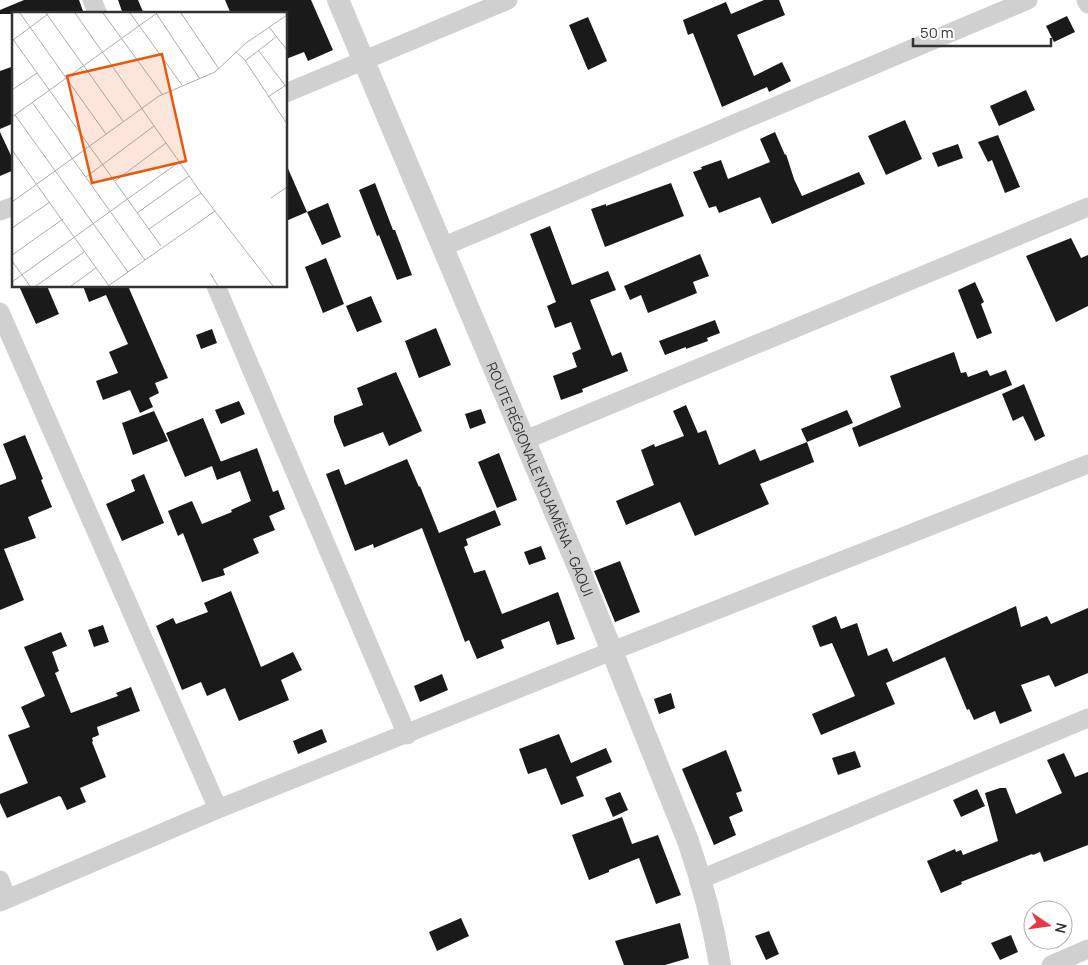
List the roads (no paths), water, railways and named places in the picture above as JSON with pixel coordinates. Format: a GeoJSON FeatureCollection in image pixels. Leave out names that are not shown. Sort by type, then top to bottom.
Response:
{"type":"FeatureCollection","features":[{"type":"Feature","properties":{"kind":"street"},"geometry":{"type":"LineString","coordinates":[[92,0],[97,12]]}},
{"type":"Feature","properties":{"kind":"street","name":"ROUTE RÉGIONALE N'DJAMÉNA - GAOUI"},"geometry":{"type":"LineString","coordinates":[[338,0],[525,440],[684,832],[701,879],[720,965]]}},
{"type":"Feature","properties":{"kind":"street"},"geometry":{"type":"LineString","coordinates":[[288,92],[508,0]]}},
{"type":"Feature","properties":{"kind":"street"},"geometry":{"type":"LineString","coordinates":[[442,247],[1028,0]]}},
{"type":"Feature","properties":{"kind":"street"},"geometry":{"type":"LineString","coordinates":[[1086,0],[1088,4]]}},
{"type":"Feature","properties":{"kind":"street"},"geometry":{"type":"LineString","coordinates":[[0,212],[12,207]]}},
{"type":"Feature","properties":{"kind":"street"},"geometry":{"type":"LineString","coordinates":[[525,440],[1088,207]]}},
{"type":"Feature","properties":{"kind":"street"},"geometry":{"type":"LineString","coordinates":[[217,288],[407,735]]}},
{"type":"Feature","properties":{"kind":"street"},"geometry":{"type":"LineString","coordinates":[[0,312],[218,809]]}},
{"type":"Feature","properties":{"kind":"street"},"geometry":{"type":"LineString","coordinates":[[0,880],[4,900],[218,809],[1088,464]]}},
{"type":"Feature","properties":{"kind":"street"},"geometry":{"type":"LineString","coordinates":[[701,879],[1088,718]]}},
{"type":"Feature","properties":{"kind":"street"},"geometry":{"type":"LineString","coordinates":[[1052,965],[1088,950]]}}]}
